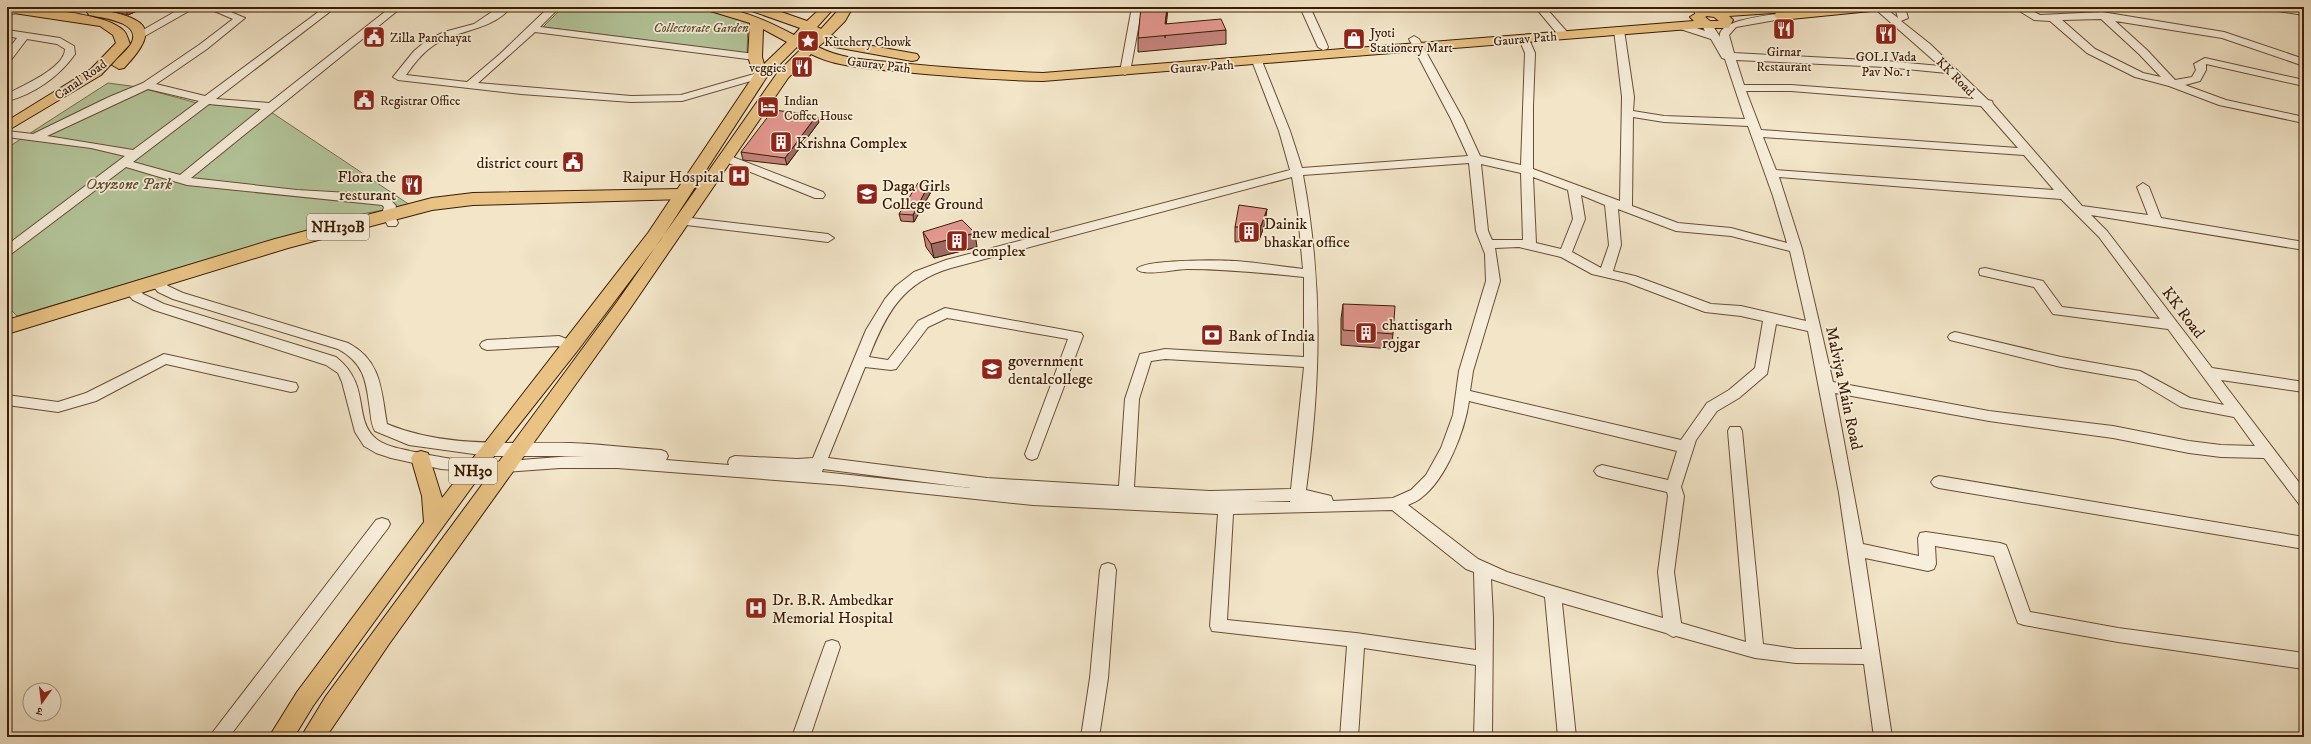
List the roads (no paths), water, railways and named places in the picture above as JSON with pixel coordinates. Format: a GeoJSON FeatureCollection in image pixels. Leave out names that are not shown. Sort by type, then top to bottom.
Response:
{"type":"FeatureCollection","features":[{"type":"Feature","properties":{"kind":"highway","name":"NH130B"},"geometry":{"type":"LineString","coordinates":[[7,337],[159,285],[390,218],[468,209],[678,208]]}},
{"type":"Feature","properties":{"kind":"highway","name":"NH130B"},"geometry":{"type":"LineString","coordinates":[[7,327],[134,293]]}},
{"type":"Feature","properties":{"kind":"main road"},"geometry":{"type":"LineString","coordinates":[[66,7],[118,17],[135,24],[141,34]]}},
{"type":"Feature","properties":{"kind":"main road","name":"Gaurav Path"},"geometry":{"type":"LineString","coordinates":[[712,7],[757,21],[825,56],[851,62],[976,75],[1043,76],[1125,68],[1257,62],[1416,44],[1524,39],[1560,31],[1619,30],[1678,25],[1707,15]]}},
{"type":"Feature","properties":{"kind":"main road"},"geometry":{"type":"LineString","coordinates":[[754,7],[798,21],[835,43],[856,48],[981,65],[1125,68],[1323,47],[1416,44],[1794,7]]}},
{"type":"Feature","properties":{"kind":"main road","name":"NH30"},"geometry":{"type":"LineString","coordinates":[[313,737],[334,703],[381,637],[519,449],[678,208],[712,150],[761,75],[794,39],[809,27],[829,7]]}},
{"type":"Feature","properties":{"kind":"main road","name":"NH30"},"geometry":{"type":"LineString","coordinates":[[281,737],[305,700],[488,450],[572,346],[678,208],[725,158],[788,70],[808,47],[840,18],[847,7]]}},
{"type":"Feature","properties":{"kind":"main road"},"geometry":{"type":"LineString","coordinates":[[1707,15],[1783,16],[1872,7]]}},
{"type":"Feature","properties":{"kind":"main road","name":"Canal Road"},"geometry":{"type":"LineString","coordinates":[[8,134],[96,72],[122,44],[119,32],[104,23],[20,10]]}},
{"type":"Feature","properties":{"kind":"main road"},"geometry":{"type":"LineString","coordinates":[[757,21],[755,57],[761,75]]}},
{"type":"Feature","properties":{"kind":"main road","name":"Canal Road"},"geometry":{"type":"LineString","coordinates":[[8,134],[106,77],[124,61],[135,47],[141,34]]}},
{"type":"Feature","properties":{"kind":"main road"},"geometry":{"type":"LineString","coordinates":[[788,70],[811,61],[851,62]]}},
{"type":"Feature","properties":{"kind":"main road"},"geometry":{"type":"LineString","coordinates":[[420,458],[432,496],[434,523]]}},
{"type":"Feature","properties":{"kind":"street"},"geometry":{"type":"LineString","coordinates":[[20,10],[54,7]]}},
{"type":"Feature","properties":{"kind":"street"},"geometry":{"type":"LineString","coordinates":[[141,34],[190,7]]}},
{"type":"Feature","properties":{"kind":"street"},"geometry":{"type":"LineString","coordinates":[[34,138],[113,99],[147,85],[203,47],[240,18],[210,7]]}},
{"type":"Feature","properties":{"kind":"street"},"geometry":{"type":"LineString","coordinates":[[7,251],[125,164],[331,7]]}},
{"type":"Feature","properties":{"kind":"street"},"geometry":{"type":"LineString","coordinates":[[181,180],[270,106],[397,7]]}},
{"type":"Feature","properties":{"kind":"street"},"geometry":{"type":"LineString","coordinates":[[506,7],[478,26],[448,34],[430,43],[418,53],[398,77],[469,85],[631,99],[682,98],[761,75]]}},
{"type":"Feature","properties":{"kind":"street"},"geometry":{"type":"LineString","coordinates":[[469,85],[534,29],[555,7]]}},
{"type":"Feature","properties":{"kind":"street"},"geometry":{"type":"LineString","coordinates":[[1125,68],[1137,7]]}},
{"type":"Feature","properties":{"kind":"street"},"geometry":{"type":"LineString","coordinates":[[1305,7],[1309,21],[1316,27],[1323,47]]}},
{"type":"Feature","properties":{"kind":"street"},"geometry":{"type":"LineString","coordinates":[[1540,7],[1560,31]]}},
{"type":"Feature","properties":{"kind":"street","name":"KK Road"},"geometry":{"type":"LineString","coordinates":[[1878,7],[1903,13],[1953,70]]}},
{"type":"Feature","properties":{"kind":"street"},"geometry":{"type":"LineString","coordinates":[[2018,7],[2038,18],[2103,16],[2224,35],[2304,63]]}},
{"type":"Feature","properties":{"kind":"street"},"geometry":{"type":"LineString","coordinates":[[2087,7],[2103,16],[2143,52],[2173,84]]}},
{"type":"Feature","properties":{"kind":"street"},"geometry":{"type":"LineString","coordinates":[[2271,7],[2304,12]]}},
{"type":"Feature","properties":{"kind":"street"},"geometry":{"type":"LineString","coordinates":[[1845,10],[1880,13],[1890,11]]}},
{"type":"Feature","properties":{"kind":"street","name":"KK Road"},"geometry":{"type":"LineString","coordinates":[[1890,11],[1986,103],[2064,194],[2103,234],[2210,373],[2304,500]]}},
{"type":"Feature","properties":{"kind":"street"},"geometry":{"type":"LineString","coordinates":[[1707,15],[1714,37],[1729,56],[1886,64],[1953,70]]}},
{"type":"Feature","properties":{"kind":"street"},"geometry":{"type":"LineString","coordinates":[[1729,56],[1724,34],[1733,25],[1783,16]]}},
{"type":"Feature","properties":{"kind":"street"},"geometry":{"type":"LineString","coordinates":[[2052,17],[2091,51],[2139,75],[2173,84],[2224,103],[2304,120]]}},
{"type":"Feature","properties":{"kind":"street"},"geometry":{"type":"LineString","coordinates":[[1678,25],[1714,37]]}},
{"type":"Feature","properties":{"kind":"street"},"geometry":{"type":"LineString","coordinates":[[534,29],[755,57]]}},
{"type":"Feature","properties":{"kind":"street"},"geometry":{"type":"LineString","coordinates":[[1619,30],[1623,53],[1624,83],[1628,97],[1626,207]]}},
{"type":"Feature","properties":{"kind":"street"},"geometry":{"type":"LineString","coordinates":[[7,33],[60,41],[70,48],[70,54],[58,69],[7,98]]}},
{"type":"Feature","properties":{"kind":"street"},"geometry":{"type":"LineString","coordinates":[[7,58],[25,35]]}},
{"type":"Feature","properties":{"kind":"street"},"geometry":{"type":"LineString","coordinates":[[1524,39],[1530,53],[1527,106],[1527,170],[1530,246]]}},
{"type":"Feature","properties":{"kind":"street"},"geometry":{"type":"LineString","coordinates":[[159,285],[220,310],[343,346],[356,353],[363,361],[368,373],[380,427],[409,439],[488,450],[571,449],[797,465],[819,462],[987,484],[1298,501],[1362,506],[1394,504],[1416,494],[1431,479],[1448,448],[1460,415],[1466,371],[1494,281],[1491,254],[1481,224],[1475,159],[1457,119],[1416,44]]}},
{"type":"Feature","properties":{"kind":"street","name":"Malviya Main Road"},"geometry":{"type":"LineString","coordinates":[[1729,56],[1796,249],[1815,328],[1850,506],[1855,549],[1884,737]]}},
{"type":"Feature","properties":{"kind":"street"},"geometry":{"type":"LineString","coordinates":[[2173,84],[2196,79],[2201,70],[2199,64],[2205,61],[2304,83]]}},
{"type":"Feature","properties":{"kind":"street"},"geometry":{"type":"LineString","coordinates":[[1257,62],[1290,147],[1297,172],[1311,274],[1310,362],[1298,501]]}},
{"type":"Feature","properties":{"kind":"street"},"geometry":{"type":"LineString","coordinates":[[147,85],[207,100],[270,106]]}},
{"type":"Feature","properties":{"kind":"street"},"geometry":{"type":"LineString","coordinates":[[1741,88],[1790,88],[1986,103]]}},
{"type":"Feature","properties":{"kind":"street"},"geometry":{"type":"LineString","coordinates":[[1628,113],[1664,119],[1754,128],[2027,152]]}},
{"type":"Feature","properties":{"kind":"street"},"geometry":{"type":"LineString","coordinates":[[8,134],[91,145],[119,152],[138,154]]}},
{"type":"Feature","properties":{"kind":"street"},"geometry":{"type":"LineString","coordinates":[[725,158],[819,196]]}},
{"type":"Feature","properties":{"kind":"street"},"geometry":{"type":"LineString","coordinates":[[811,478],[874,328],[888,305],[905,284],[925,272],[1054,235],[1297,172],[1475,159],[1527,170],[1676,227],[1731,232],[1796,249]]}},
{"type":"Feature","properties":{"kind":"street"},"geometry":{"type":"LineString","coordinates":[[125,164],[181,180],[239,188],[366,198],[386,202],[390,206],[390,218]]}},
{"type":"Feature","properties":{"kind":"street"},"geometry":{"type":"LineString","coordinates":[[1770,173],[2064,194]]}},
{"type":"Feature","properties":{"kind":"street"},"geometry":{"type":"LineString","coordinates":[[1565,254],[1579,219],[1573,187]]}},
{"type":"Feature","properties":{"kind":"street"},"geometry":{"type":"LineString","coordinates":[[2143,187],[2156,220]]}},
{"type":"Feature","properties":{"kind":"street"},"geometry":{"type":"LineString","coordinates":[[1606,273],[1615,245],[1611,201]]}},
{"type":"Feature","properties":{"kind":"street"},"geometry":{"type":"LineString","coordinates":[[678,208],[828,238]]}},
{"type":"Feature","properties":{"kind":"street"},"geometry":{"type":"LineString","coordinates":[[2079,210],[2106,212],[2304,246]]}},
{"type":"Feature","properties":{"kind":"street"},"geometry":{"type":"LineString","coordinates":[[1487,244],[1519,243],[1565,254],[1597,271],[1630,279],[1710,309],[1741,311],[1815,328]]}},
{"type":"Feature","properties":{"kind":"street"},"geometry":{"type":"LineString","coordinates":[[1143,269],[1184,265],[1235,265],[1311,274]]}},
{"type":"Feature","properties":{"kind":"street"},"geometry":{"type":"LineString","coordinates":[[1985,272],[2038,284],[2058,311],[2172,325]]}},
{"type":"Feature","properties":{"kind":"street"},"geometry":{"type":"LineString","coordinates":[[134,293],[180,314],[320,357],[339,366],[350,381],[359,428],[363,436],[379,448],[420,458],[476,467],[552,462],[614,462],[1052,500],[1226,508],[1298,501]]}},
{"type":"Feature","properties":{"kind":"street"},"geometry":{"type":"LineString","coordinates":[[861,361],[891,365],[923,324],[945,313],[1076,336],[1032,454]]}},
{"type":"Feature","properties":{"kind":"street"},"geometry":{"type":"LineString","coordinates":[[1673,630],[1666,572],[1676,496],[1673,487],[1689,438],[1712,407],[1734,394],[1762,370],[1770,318]]}},
{"type":"Feature","properties":{"kind":"street"},"geometry":{"type":"LineString","coordinates":[[1955,337],[2061,362],[2140,376],[2186,403],[2239,413]]}},
{"type":"Feature","properties":{"kind":"street"},"geometry":{"type":"LineString","coordinates":[[487,345],[559,341],[572,346]]}},
{"type":"Feature","properties":{"kind":"street"},"geometry":{"type":"LineString","coordinates":[[1126,492],[1132,398],[1145,357],[1165,354],[1310,362]]}},
{"type":"Feature","properties":{"kind":"street"},"geometry":{"type":"LineString","coordinates":[[7,400],[58,407],[91,397],[164,359],[291,387]]}},
{"type":"Feature","properties":{"kind":"street"},"geometry":{"type":"LineString","coordinates":[[2210,373],[2304,387]]}},
{"type":"Feature","properties":{"kind":"street"},"geometry":{"type":"LineString","coordinates":[[1827,386],[1989,416],[2113,432],[2189,447],[2221,451],[2268,452]]}},
{"type":"Feature","properties":{"kind":"street"},"geometry":{"type":"LineString","coordinates":[[1463,394],[1686,447]]}},
{"type":"Feature","properties":{"kind":"street"},"geometry":{"type":"LineString","coordinates":[[1735,431],[1755,651]]}},
{"type":"Feature","properties":{"kind":"street"},"geometry":{"type":"LineString","coordinates":[[1602,471],[1673,487]]}},
{"type":"Feature","properties":{"kind":"street"},"geometry":{"type":"LineString","coordinates":[[1939,482],[2304,543]]}},
{"type":"Feature","properties":{"kind":"street"},"geometry":{"type":"LineString","coordinates":[[1394,504],[1436,534],[1472,564],[1553,593],[1673,630],[1755,651],[1796,656],[1872,657]]}},
{"type":"Feature","properties":{"kind":"street"},"geometry":{"type":"LineString","coordinates":[[1226,508],[1218,626],[1356,640],[1485,659]]}},
{"type":"Feature","properties":{"kind":"street"},"geometry":{"type":"LineString","coordinates":[[218,737],[382,524]]}},
{"type":"Feature","properties":{"kind":"street"},"geometry":{"type":"LineString","coordinates":[[1855,549],[1928,564],[1926,538],[2000,550],[2024,618],[2118,635],[2304,661]]}},
{"type":"Feature","properties":{"kind":"street"},"geometry":{"type":"LineString","coordinates":[[1482,568],[1485,589],[1483,737]]}},
{"type":"Feature","properties":{"kind":"street"},"geometry":{"type":"LineString","coordinates":[[1090,737],[1099,678],[1108,570]]}},
{"type":"Feature","properties":{"kind":"street"},"geometry":{"type":"LineString","coordinates":[[1553,593],[1567,737]]}},
{"type":"Feature","properties":{"kind":"street"},"geometry":{"type":"LineString","coordinates":[[1349,737],[1356,640]]}},
{"type":"Feature","properties":{"kind":"street"},"geometry":{"type":"LineString","coordinates":[[801,737],[832,647]]}},
{"type":"Feature","properties":{"kind":"place","name":"Girnar Restaurant"},"geometry":{"type":"Point","coordinates":[1784,29]}},
{"type":"Feature","properties":{"kind":"place","name":"GOLI Vada Pav No. 1"},"geometry":{"type":"Point","coordinates":[1886,34]}},
{"type":"Feature","properties":{"kind":"place","name":"Zilla Panchayat"},"geometry":{"type":"Point","coordinates":[374,37]}},
{"type":"Feature","properties":{"kind":"place","name":"Jyoti Stationery Mart"},"geometry":{"type":"Point","coordinates":[1354,39]}},
{"type":"Feature","properties":{"kind":"place","name":"Kutchery Chowk"},"geometry":{"type":"Point","coordinates":[808,41]}},
{"type":"Feature","properties":{"kind":"place","name":"veggies"},"geometry":{"type":"Point","coordinates":[802,67]}},
{"type":"Feature","properties":{"kind":"place","name":"Registrar Office"},"geometry":{"type":"Point","coordinates":[364,100]}},
{"type":"Feature","properties":{"kind":"place","name":"Indian Coffee House"},"geometry":{"type":"Point","coordinates":[768,107]}},
{"type":"Feature","properties":{"kind":"place","name":"Krishna Complex"},"geometry":{"type":"Point","coordinates":[781,142]}},
{"type":"Feature","properties":{"kind":"place","name":"district court"},"geometry":{"type":"Point","coordinates":[573,162]}},
{"type":"Feature","properties":{"kind":"place","name":"Raipur Hospital"},"geometry":{"type":"Point","coordinates":[739,176]}},
{"type":"Feature","properties":{"kind":"place","name":"Flora the resturant"},"geometry":{"type":"Point","coordinates":[412,185]}},
{"type":"Feature","properties":{"kind":"place","name":"Daga Girls College Ground"},"geometry":{"type":"Point","coordinates":[867,194]}},
{"type":"Feature","properties":{"kind":"place","name":"Dainik bhaskar office"},"geometry":{"type":"Point","coordinates":[1249,232]}},
{"type":"Feature","properties":{"kind":"place","name":"new medical complex"},"geometry":{"type":"Point","coordinates":[957,241]}},
{"type":"Feature","properties":{"kind":"place","name":"chattisgarh rojgar"},"geometry":{"type":"Point","coordinates":[1366,333]}},
{"type":"Feature","properties":{"kind":"place","name":"Bank of India"},"geometry":{"type":"Point","coordinates":[1212,335]}},
{"type":"Feature","properties":{"kind":"place","name":"government dentalcollege"},"geometry":{"type":"Point","coordinates":[992,369]}},
{"type":"Feature","properties":{"kind":"place","name":"Dr. B.R. Ambedkar Memorial Hospital"},"geometry":{"type":"Point","coordinates":[756,608]}},
{"type":"Feature","properties":{"kind":"park label","name":"Collectorate Garden"},"geometry":{"type":"Point","coordinates":[701,27]}},
{"type":"Feature","properties":{"kind":"park label","name":"Oxyzone Park"},"geometry":{"type":"Point","coordinates":[129,183]}}]}
